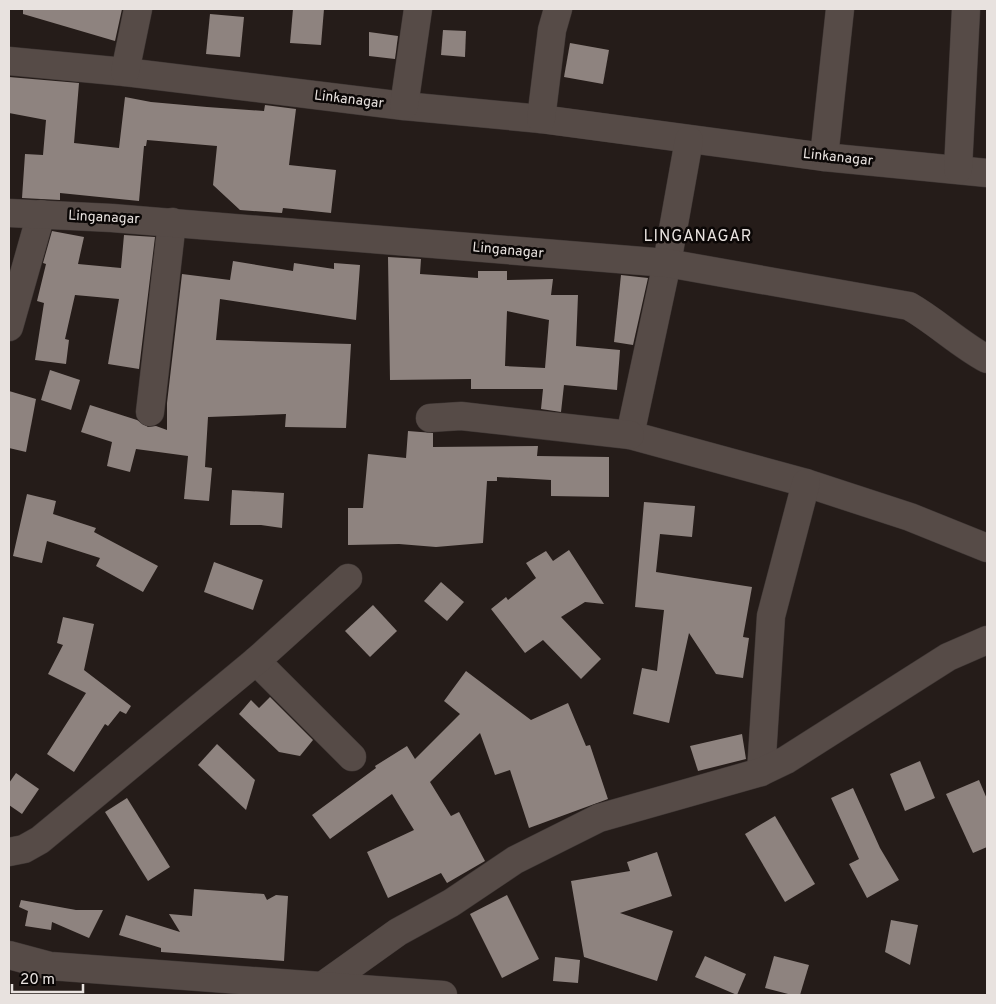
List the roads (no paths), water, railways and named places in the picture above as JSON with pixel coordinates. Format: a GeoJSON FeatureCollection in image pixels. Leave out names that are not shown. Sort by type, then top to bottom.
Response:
{"type":"FeatureCollection","features":[{"type":"Feature","properties":{"kind":"street"},"geometry":{"type":"LineString","coordinates":[[125,72],[138,9]]}},
{"type":"Feature","properties":{"kind":"street"},"geometry":{"type":"LineString","coordinates":[[404,106],[418,9]]}},
{"type":"Feature","properties":{"kind":"street"},"geometry":{"type":"LineString","coordinates":[[541,120],[552,30],[558,9]]}},
{"type":"Feature","properties":{"kind":"street"},"geometry":{"type":"LineString","coordinates":[[824,157],[840,9]]}},
{"type":"Feature","properties":{"kind":"street"},"geometry":{"type":"LineString","coordinates":[[958,169],[966,9]]}},
{"type":"Feature","properties":{"kind":"street","name":"Linkanagar"},"geometry":{"type":"LineString","coordinates":[[9,60],[541,120],[824,157],[987,173]]}},
{"type":"Feature","properties":{"kind":"street"},"geometry":{"type":"LineString","coordinates":[[630,435],[667,263],[689,140]]}},
{"type":"Feature","properties":{"kind":"street","name":"Linganagar"},"geometry":{"type":"LineString","coordinates":[[9,214],[40,214],[172,222],[667,263],[910,306],[932,318],[974,352],[987,359]]}},
{"type":"Feature","properties":{"kind":"street"},"geometry":{"type":"LineString","coordinates":[[9,327],[40,214]]}},
{"type":"Feature","properties":{"kind":"street"},"geometry":{"type":"LineString","coordinates":[[150,412],[172,222]]}},
{"type":"Feature","properties":{"kind":"street"},"geometry":{"type":"LineString","coordinates":[[430,418],[461,416],[630,435],[806,484],[910,517],[987,548]]}},
{"type":"Feature","properties":{"kind":"street"},"geometry":{"type":"LineString","coordinates":[[761,772],[771,616],[806,484]]}},
{"type":"Feature","properties":{"kind":"street"},"geometry":{"type":"LineString","coordinates":[[9,852],[24,849],[40,840],[256,661],[348,578]]}},
{"type":"Feature","properties":{"kind":"street"},"geometry":{"type":"LineString","coordinates":[[320,987],[398,932],[450,903],[515,860],[599,818],[761,772],[786,760],[948,657],[987,640]]}},
{"type":"Feature","properties":{"kind":"street"},"geometry":{"type":"LineString","coordinates":[[256,661],[352,758]]}},
{"type":"Feature","properties":{"kind":"street"},"geometry":{"type":"LineString","coordinates":[[9,955],[50,966],[443,995]]}},
{"type":"Feature","properties":{"kind":"district","name":"LINGANAGAR"},"geometry":{"type":"Point","coordinates":[698,237]}}]}
